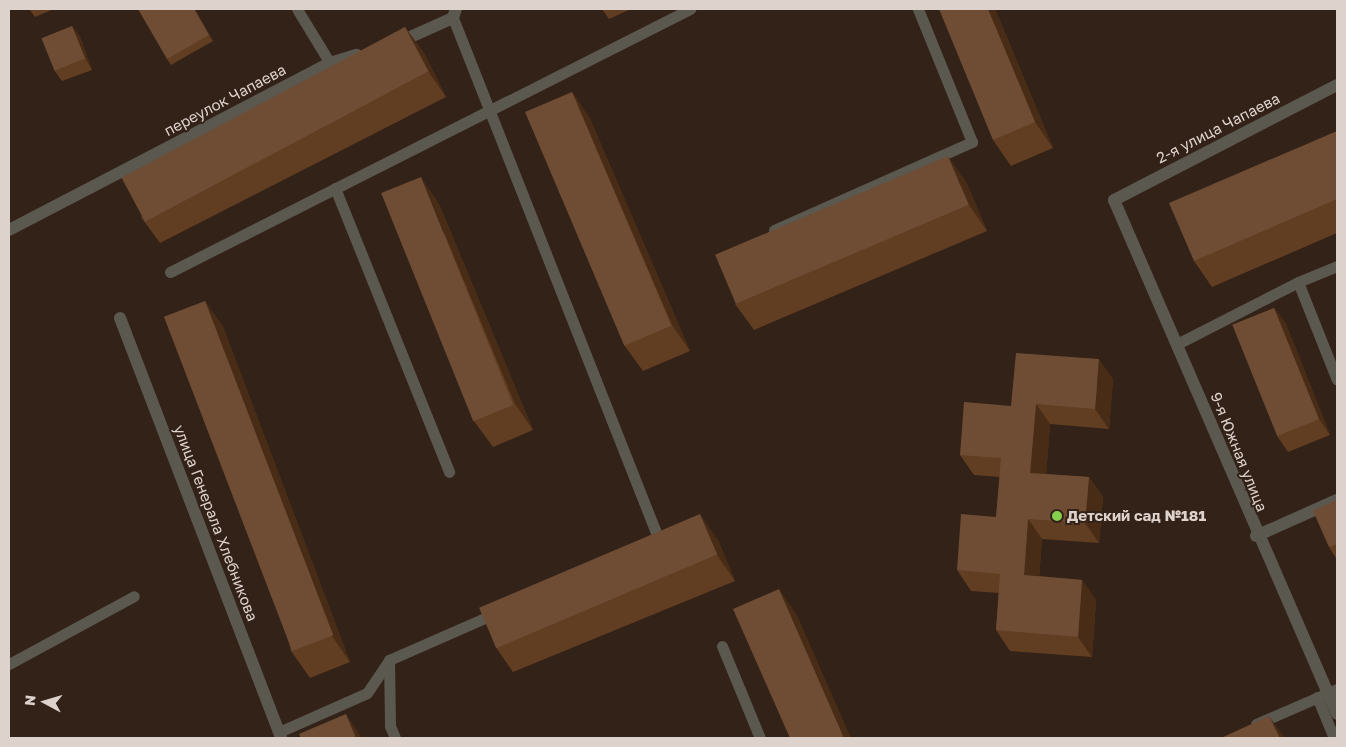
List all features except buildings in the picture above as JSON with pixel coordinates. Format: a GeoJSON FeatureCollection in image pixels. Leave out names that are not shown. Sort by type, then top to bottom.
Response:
{"type":"FeatureCollection","features":[{"type":"Feature","properties":{"kind":"street","name":"переулок Чапаева"},"geometry":{"type":"LineString","coordinates":[[9,230],[330,63],[378,49],[454,14]]}},
{"type":"Feature","properties":{"kind":"street","name":"2-я улица Чапаева"},"geometry":{"type":"LineString","coordinates":[[1114,200],[1337,85]]}},
{"type":"Feature","properties":{"kind":"street","name":"9-я Южная улица"},"geometry":{"type":"LineString","coordinates":[[1114,200],[1177,344],[1256,536],[1337,714]]}},
{"type":"Feature","properties":{"kind":"street","name":"улица Генерала Хлебникова"},"geometry":{"type":"LineString","coordinates":[[120,318],[280,735]]}},
{"type":"Feature","properties":{"kind":"street"},"geometry":{"type":"LineString","coordinates":[[1256,536],[1337,500]]}},
{"type":"Feature","properties":{"kind":"lane"},"geometry":{"type":"LineString","coordinates":[[297,9],[330,63]]}},
{"type":"Feature","properties":{"kind":"lane"},"geometry":{"type":"LineString","coordinates":[[170,272],[690,9]]}},
{"type":"Feature","properties":{"kind":"lane"},"geometry":{"type":"LineString","coordinates":[[757,238],[972,142],[918,9]]}},
{"type":"Feature","properties":{"kind":"lane"},"geometry":{"type":"LineString","coordinates":[[454,14],[659,540],[641,548]]}},
{"type":"Feature","properties":{"kind":"lane"},"geometry":{"type":"LineString","coordinates":[[335,188],[449,472]]}},
{"type":"Feature","properties":{"kind":"lane"},"geometry":{"type":"LineString","coordinates":[[1177,344],[1298,282],[1337,266]]}},
{"type":"Feature","properties":{"kind":"lane"},"geometry":{"type":"LineString","coordinates":[[1298,282],[1337,380]]}},
{"type":"Feature","properties":{"kind":"lane"},"geometry":{"type":"LineString","coordinates":[[9,664],[134,596]]}},
{"type":"Feature","properties":{"kind":"lane"},"geometry":{"type":"LineString","coordinates":[[280,735],[367,692],[389,660],[506,608]]}},
{"type":"Feature","properties":{"kind":"lane"},"geometry":{"type":"LineString","coordinates":[[722,646],[760,738]]}},
{"type":"Feature","properties":{"kind":"lane"},"geometry":{"type":"LineString","coordinates":[[389,660],[390,726],[395,738]]}},
{"type":"Feature","properties":{"kind":"lane"},"geometry":{"type":"LineString","coordinates":[[1239,731],[1328,693],[1334,738]]}},
{"type":"Feature","properties":{"kind":"place","name":"Детский сад №181"},"geometry":{"type":"Point","coordinates":[1057,516]}}]}
